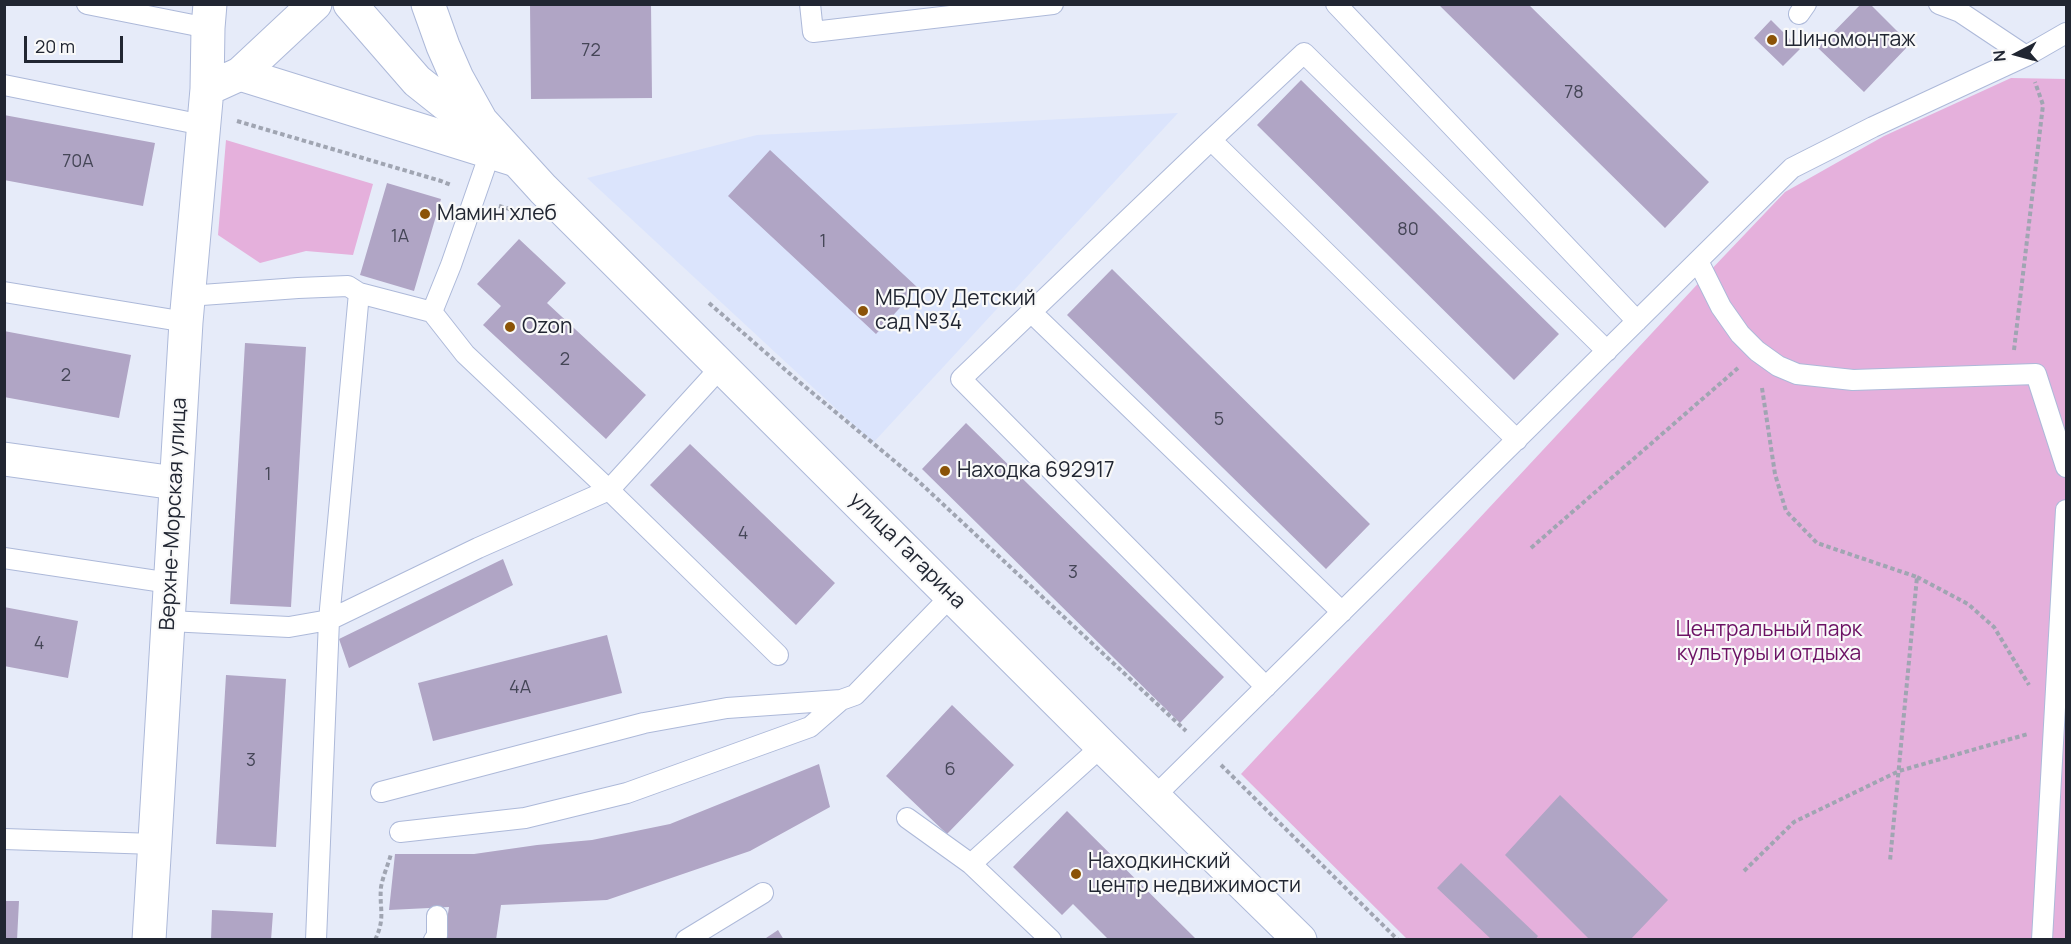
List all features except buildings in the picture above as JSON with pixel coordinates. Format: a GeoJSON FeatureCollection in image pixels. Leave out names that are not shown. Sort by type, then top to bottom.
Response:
{"type":"FeatureCollection","features":[{"type":"Feature","properties":{"kind":"main road"},"geometry":{"type":"LineString","coordinates":[[207,89],[240,74],[315,4]]}},
{"type":"Feature","properties":{"kind":"main road","name":"улица Гагарина"},"geometry":{"type":"LineString","coordinates":[[350,4],[417,81],[543,189],[1102,746],[1300,939]]}},
{"type":"Feature","properties":{"kind":"main road","name":"улица Гагарина"},"geometry":{"type":"LineString","coordinates":[[428,4],[448,57],[481,121],[503,157]]}},
{"type":"Feature","properties":{"kind":"main road","name":"Верхне-Морская улица"},"geometry":{"type":"LineString","coordinates":[[149,939],[169,621],[175,483],[187,309],[207,89],[209,16]]}},
{"type":"Feature","properties":{"kind":"main road"},"geometry":{"type":"LineString","coordinates":[[240,74],[503,157]]}},
{"type":"Feature","properties":{"kind":"main road"},"geometry":{"type":"LineString","coordinates":[[4,459],[175,483]]}},
{"type":"Feature","properties":{"kind":"lane"},"geometry":{"type":"LineString","coordinates":[[87,4],[209,16]]}},
{"type":"Feature","properties":{"kind":"lane"},"geometry":{"type":"LineString","coordinates":[[810,4],[813,32],[1053,4]]}},
{"type":"Feature","properties":{"kind":"lane"},"geometry":{"type":"LineString","coordinates":[[1336,4],[1637,321]]}},
{"type":"Feature","properties":{"kind":"lane"},"geometry":{"type":"LineString","coordinates":[[1939,4],[1960,12],[2026,56]]}},
{"type":"Feature","properties":{"kind":"lane"},"geometry":{"type":"LineString","coordinates":[[1155,796],[1792,168],[1873,127],[2026,56],[2067,33]]}},
{"type":"Feature","properties":{"kind":"lane"},"geometry":{"type":"LineString","coordinates":[[1266,687],[961,379],[1304,53],[1607,351]]}},
{"type":"Feature","properties":{"kind":"lane"},"geometry":{"type":"LineString","coordinates":[[4,85],[203,125]]}},
{"type":"Feature","properties":{"kind":"lane"},"geometry":{"type":"LineString","coordinates":[[1211,140],[1517,440]]}},
{"type":"Feature","properties":{"kind":"lane"},"geometry":{"type":"LineString","coordinates":[[432,312],[503,157]]}},
{"type":"Feature","properties":{"kind":"lane"},"geometry":{"type":"LineString","coordinates":[[1698,261],[1721,307],[1740,334],[1757,351],[1778,366],[1797,374],[1853,380],[2036,374],[2067,467]]}},
{"type":"Feature","properties":{"kind":"lane"},"geometry":{"type":"LineString","coordinates":[[4,292],[187,309],[298,288],[348,286],[359,293],[432,312],[465,354],[778,655]]}},
{"type":"Feature","properties":{"kind":"lane"},"geometry":{"type":"LineString","coordinates":[[316,939],[329,620],[359,293]]}},
{"type":"Feature","properties":{"kind":"lane"},"geometry":{"type":"LineString","coordinates":[[1031,312],[1342,612]]}},
{"type":"Feature","properties":{"kind":"lane"},"geometry":{"type":"LineString","coordinates":[[169,621],[289,627],[329,620],[478,548],[609,490],[721,367]]}},
{"type":"Feature","properties":{"kind":"lane"},"geometry":{"type":"LineString","coordinates":[[2042,939],[2067,510]]}},
{"type":"Feature","properties":{"kind":"lane"},"geometry":{"type":"LineString","coordinates":[[4,558],[170,583]]}},
{"type":"Feature","properties":{"kind":"lane"},"geometry":{"type":"LineString","coordinates":[[381,792],[644,723],[728,708],[841,700],[855,695],[952,595]]}},
{"type":"Feature","properties":{"kind":"lane"},"geometry":{"type":"LineString","coordinates":[[400,832],[525,818],[627,793],[810,727],[841,700]]}},
{"type":"Feature","properties":{"kind":"lane"},"geometry":{"type":"LineString","coordinates":[[971,864],[1102,746]]}},
{"type":"Feature","properties":{"kind":"lane"},"geometry":{"type":"LineString","coordinates":[[907,818],[971,864],[1052,939]]}},
{"type":"Feature","properties":{"kind":"lane"},"geometry":{"type":"LineString","coordinates":[[4,839],[155,844]]}},
{"type":"Feature","properties":{"kind":"lane"},"geometry":{"type":"LineString","coordinates":[[686,939],[763,893]]}},
{"type":"Feature","properties":{"kind":"lane"},"geometry":{"type":"LineString","coordinates":[[435,939],[437,916]]}},
{"type":"Feature","properties":{"kind":"path"},"geometry":{"type":"LineString","coordinates":[[2011,375],[2043,105],[2026,56]]}},
{"type":"Feature","properties":{"kind":"path"},"geometry":{"type":"LineString","coordinates":[[1531,548],[1757,351]]}},
{"type":"Feature","properties":{"kind":"path"},"geometry":{"type":"LineString","coordinates":[[1744,871],[1794,822],[1899,771],[2055,727],[1995,627],[1968,604],[1917,577],[1817,543],[1786,511],[1774,474],[1757,351]]}},
{"type":"Feature","properties":{"kind":"path"},"geometry":{"type":"LineString","coordinates":[[1890,861],[1917,577]]}},
{"type":"Feature","properties":{"kind":"path"},"geometry":{"type":"LineString","coordinates":[[375,939],[380,930],[383,911],[381,887],[392,849],[400,832]]}},
{"type":"Feature","properties":{"kind":"shaded area","name":"МБДОУ Детский сад №34"},"geometry":{"type":"Polygon","coordinates":[[[1178,113],[873,443],[587,178],[757,135],[1178,113]]]}},
{"type":"Feature","properties":{"kind":"green space","name":"Центральный парк культуры и отдыха"},"geometry":{"type":"Polygon","coordinates":[[[2011,78],[2066,79],[2066,939],[1407,939],[1241,774],[1785,192],[1884,136],[2011,78]]]}},
{"type":"Feature","properties":{"kind":"green space"},"geometry":{"type":"Polygon","coordinates":[[[226,140],[373,184],[353,255],[306,251],[260,263],[218,235],[226,140]]]}},
{"type":"Feature","properties":{"kind":"place","name":"Шиномонтаж"},"geometry":{"type":"Point","coordinates":[1772,40]}},
{"type":"Feature","properties":{"kind":"place","name":"Мамин хлеб"},"geometry":{"type":"Point","coordinates":[425,214]}},
{"type":"Feature","properties":{"kind":"place","name":"МБДОУ Детский сад №34"},"geometry":{"type":"Point","coordinates":[863,311]}},
{"type":"Feature","properties":{"kind":"place","name":"Ozon"},"geometry":{"type":"Point","coordinates":[510,327]}},
{"type":"Feature","properties":{"kind":"place","name":"Находка 692917"},"geometry":{"type":"Point","coordinates":[945,471]}},
{"type":"Feature","properties":{"kind":"place","name":"Находкинский центр недвижимости"},"geometry":{"type":"Point","coordinates":[1076,874]}}]}
